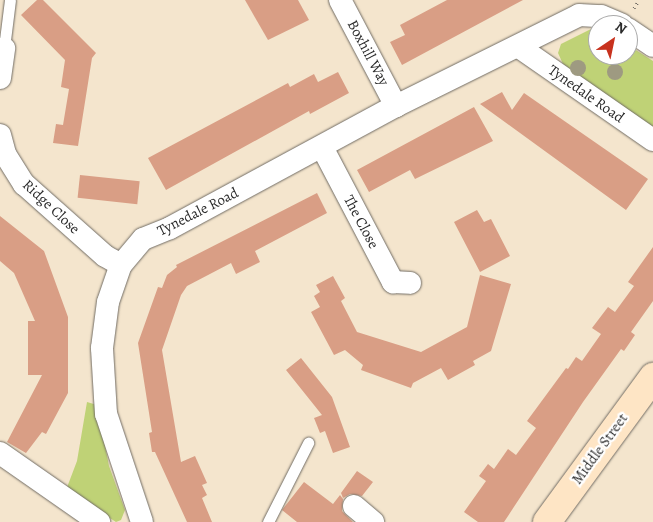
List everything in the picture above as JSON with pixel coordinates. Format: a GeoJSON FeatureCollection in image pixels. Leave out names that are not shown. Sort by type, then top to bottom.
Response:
{"type":"FeatureCollection","features":[{"type":"Feature","properties":{"kind":"street","name":"Boxhill Way"},"geometry":{"type":"LineString","coordinates":[[340,0],[396,106]]}},
{"type":"Feature","properties":{"kind":"street","name":"Tynedale Road"},"geometry":{"type":"LineString","coordinates":[[142,522],[106,414],[102,348],[108,302],[121,265],[143,239],[170,228],[396,106],[519,47],[579,15],[588,15]]}},
{"type":"Feature","properties":{"kind":"street"},"geometry":{"type":"LineString","coordinates":[[638,36],[653,46]]}},
{"type":"Feature","properties":{"kind":"street","name":"Tynedale Road"},"geometry":{"type":"LineString","coordinates":[[519,47],[653,140]]}},
{"type":"Feature","properties":{"kind":"street"},"geometry":{"type":"LineString","coordinates":[[0,78],[4,48]]}},
{"type":"Feature","properties":{"kind":"street","name":"Ridge Close"},"geometry":{"type":"LineString","coordinates":[[0,135],[5,154],[24,184],[106,256],[121,265]]}},
{"type":"Feature","properties":{"kind":"street","name":"The Close"},"geometry":{"type":"LineString","coordinates":[[322,147],[393,282],[410,284]]}},
{"type":"Feature","properties":{"kind":"street","name":"Middle Street"},"geometry":{"type":"LineString","coordinates":[[547,522],[653,376]]}},
{"type":"Feature","properties":{"kind":"street"},"geometry":{"type":"LineString","coordinates":[[0,453],[99,522]]}},
{"type":"Feature","properties":{"kind":"street"},"geometry":{"type":"LineString","coordinates":[[354,506],[373,522]]}},
{"type":"Feature","properties":{"kind":"lane"},"geometry":{"type":"LineString","coordinates":[[4,48],[10,0]]}},
{"type":"Feature","properties":{"kind":"lane"},"geometry":{"type":"LineString","coordinates":[[268,522],[308,443]]}},
{"type":"Feature","properties":{"kind":"green space"},"geometry":{"type":"Polygon","coordinates":[[[588,30],[588,65],[638,65],[638,51],[653,61],[653,130],[563,64],[558,53],[561,44],[588,30]]]}},
{"type":"Feature","properties":{"kind":"green space"},"geometry":{"type":"Polygon","coordinates":[[[87,402],[97,405],[109,466],[125,510],[121,520],[116,522],[66,490],[77,461],[87,402]]]}},
{"type":"Feature","properties":{"kind":"building"},"geometry":{"type":"Polygon","coordinates":[[[37,0],[43,0],[96,53],[92,58],[78,146],[53,143],[56,124],[63,125],[69,89],[61,87],[65,60],[21,15],[37,0]]]}},
{"type":"Feature","properties":{"kind":"building"},"geometry":{"type":"Polygon","coordinates":[[[245,0],[298,0],[309,20],[268,40],[245,0]]]}},
{"type":"Feature","properties":{"kind":"building"},"geometry":{"type":"Polygon","coordinates":[[[447,0],[523,0],[402,65],[390,42],[405,35],[400,25],[447,0]]]}},
{"type":"Feature","properties":{"kind":"building"},"geometry":{"type":"Polygon","coordinates":[[[338,72],[349,93],[310,114],[309,111],[166,190],[148,158],[288,83],[290,87],[314,74],[318,82],[338,72]]]}},
{"type":"Feature","properties":{"kind":"building"},"geometry":{"type":"Polygon","coordinates":[[[502,92],[512,110],[524,93],[648,179],[626,210],[480,104],[502,92]]]}},
{"type":"Feature","properties":{"kind":"building"},"geometry":{"type":"Polygon","coordinates":[[[474,107],[493,141],[415,179],[410,170],[369,192],[357,170],[474,107]]]}},
{"type":"Feature","properties":{"kind":"building"},"geometry":{"type":"Polygon","coordinates":[[[80,175],[140,181],[137,204],[78,198],[80,175]]]}},
{"type":"Feature","properties":{"kind":"building"},"geometry":{"type":"Polygon","coordinates":[[[317,193],[327,213],[255,251],[260,262],[236,274],[231,263],[187,286],[181,295],[162,350],[181,462],[195,456],[207,483],[202,485],[207,495],[202,498],[212,522],[187,522],[155,452],[152,452],[149,433],[152,432],[138,343],[158,287],[162,288],[167,275],[177,267],[176,265],[317,193]]]}},
{"type":"Feature","properties":{"kind":"building"},"geometry":{"type":"Polygon","coordinates":[[[477,210],[484,222],[491,219],[510,256],[480,272],[454,222],[477,210]]]}},
{"type":"Feature","properties":{"kind":"building"},"geometry":{"type":"Polygon","coordinates":[[[0,216],[44,251],[68,317],[68,393],[46,434],[42,432],[26,453],[7,442],[42,375],[28,375],[28,321],[35,321],[14,273],[0,261],[0,216]]]}},
{"type":"Feature","properties":{"kind":"building"},"geometry":{"type":"Polygon","coordinates":[[[653,247],[653,301],[631,332],[635,335],[624,351],[621,349],[583,402],[504,522],[478,522],[464,512],[486,481],[479,476],[488,464],[494,469],[508,449],[516,455],[536,428],[527,421],[576,357],[582,361],[601,334],[592,328],[608,307],[615,312],[634,286],[628,282],[653,247]]]}},
{"type":"Feature","properties":{"kind":"building"},"geometry":{"type":"Polygon","coordinates":[[[480,275],[511,284],[491,351],[473,361],[475,365],[448,380],[441,368],[413,383],[411,388],[361,370],[363,365],[345,350],[334,355],[311,312],[320,307],[314,296],[320,292],[316,285],[333,276],[345,298],[341,301],[357,332],[421,352],[467,327],[480,275]]]}},
{"type":"Feature","properties":{"kind":"building"},"geometry":{"type":"Polygon","coordinates":[[[301,358],[332,397],[350,447],[333,453],[325,431],[320,433],[314,418],[322,415],[286,370],[301,358]]]}},
{"type":"Feature","properties":{"kind":"building"},"geometry":{"type":"Polygon","coordinates":[[[357,471],[373,482],[362,496],[350,494],[343,498],[341,493],[357,471]]]}},
{"type":"Feature","properties":{"kind":"building"},"geometry":{"type":"Polygon","coordinates":[[[304,482],[333,504],[340,495],[343,499],[342,511],[353,522],[297,522],[282,510],[304,482]]]}}]}
